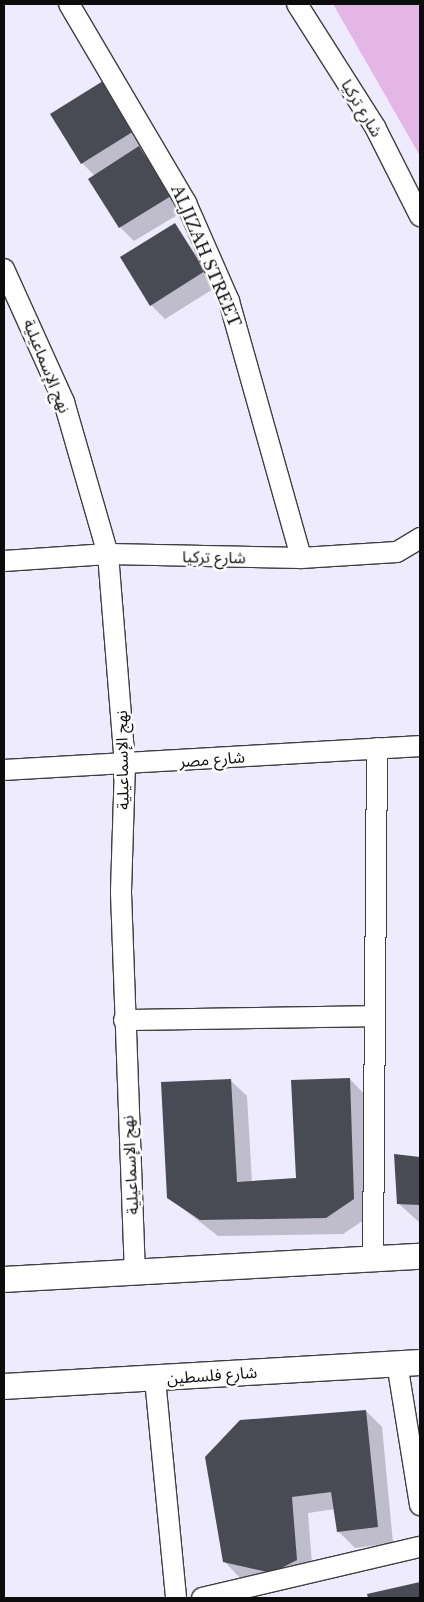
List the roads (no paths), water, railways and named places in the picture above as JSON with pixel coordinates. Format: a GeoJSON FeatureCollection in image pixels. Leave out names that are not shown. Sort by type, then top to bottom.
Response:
{"type":"FeatureCollection","features":[{"type":"Feature","properties":{"kind":"street","name":"ALJIZAH STREET"},"geometry":{"type":"LineString","coordinates":[[69,4],[186,203],[229,301],[301,558]]}},
{"type":"Feature","properties":{"kind":"street","name":"شارع تركيا"},"geometry":{"type":"LineString","coordinates":[[297,4],[374,127],[420,216]]}},
{"type":"Feature","properties":{"kind":"street","name":"نهج الإسماعيلية"},"geometry":{"type":"LineString","coordinates":[[4,270],[64,402],[108,554],[124,764],[124,1020],[135,1271]]}},
{"type":"Feature","properties":{"kind":"street","name":"شارع تركيا"},"geometry":{"type":"LineString","coordinates":[[4,561],[108,554],[301,558],[397,552],[420,538]]}},
{"type":"Feature","properties":{"kind":"street","name":"شارع مصر"},"geometry":{"type":"LineString","coordinates":[[4,770],[420,746]]}},
{"type":"Feature","properties":{"kind":"street"},"geometry":{"type":"LineString","coordinates":[[373,1259],[373,1016],[377,748]]}},
{"type":"Feature","properties":{"kind":"street"},"geometry":{"type":"LineString","coordinates":[[124,1020],[373,1016]]}},
{"type":"Feature","properties":{"kind":"street"},"geometry":{"type":"LineString","coordinates":[[4,1279],[420,1256]]}},
{"type":"Feature","properties":{"kind":"street"},"geometry":{"type":"LineString","coordinates":[[409,1363],[420,1505]]}},
{"type":"Feature","properties":{"kind":"street","name":"شارع فلسطين"},"geometry":{"type":"LineString","coordinates":[[4,1386],[155,1379],[409,1363]]}},
{"type":"Feature","properties":{"kind":"street"},"geometry":{"type":"LineString","coordinates":[[155,1379],[176,1598]]}},
{"type":"Feature","properties":{"kind":"street"},"geometry":{"type":"LineString","coordinates":[[202,1598],[420,1547]]}}]}
